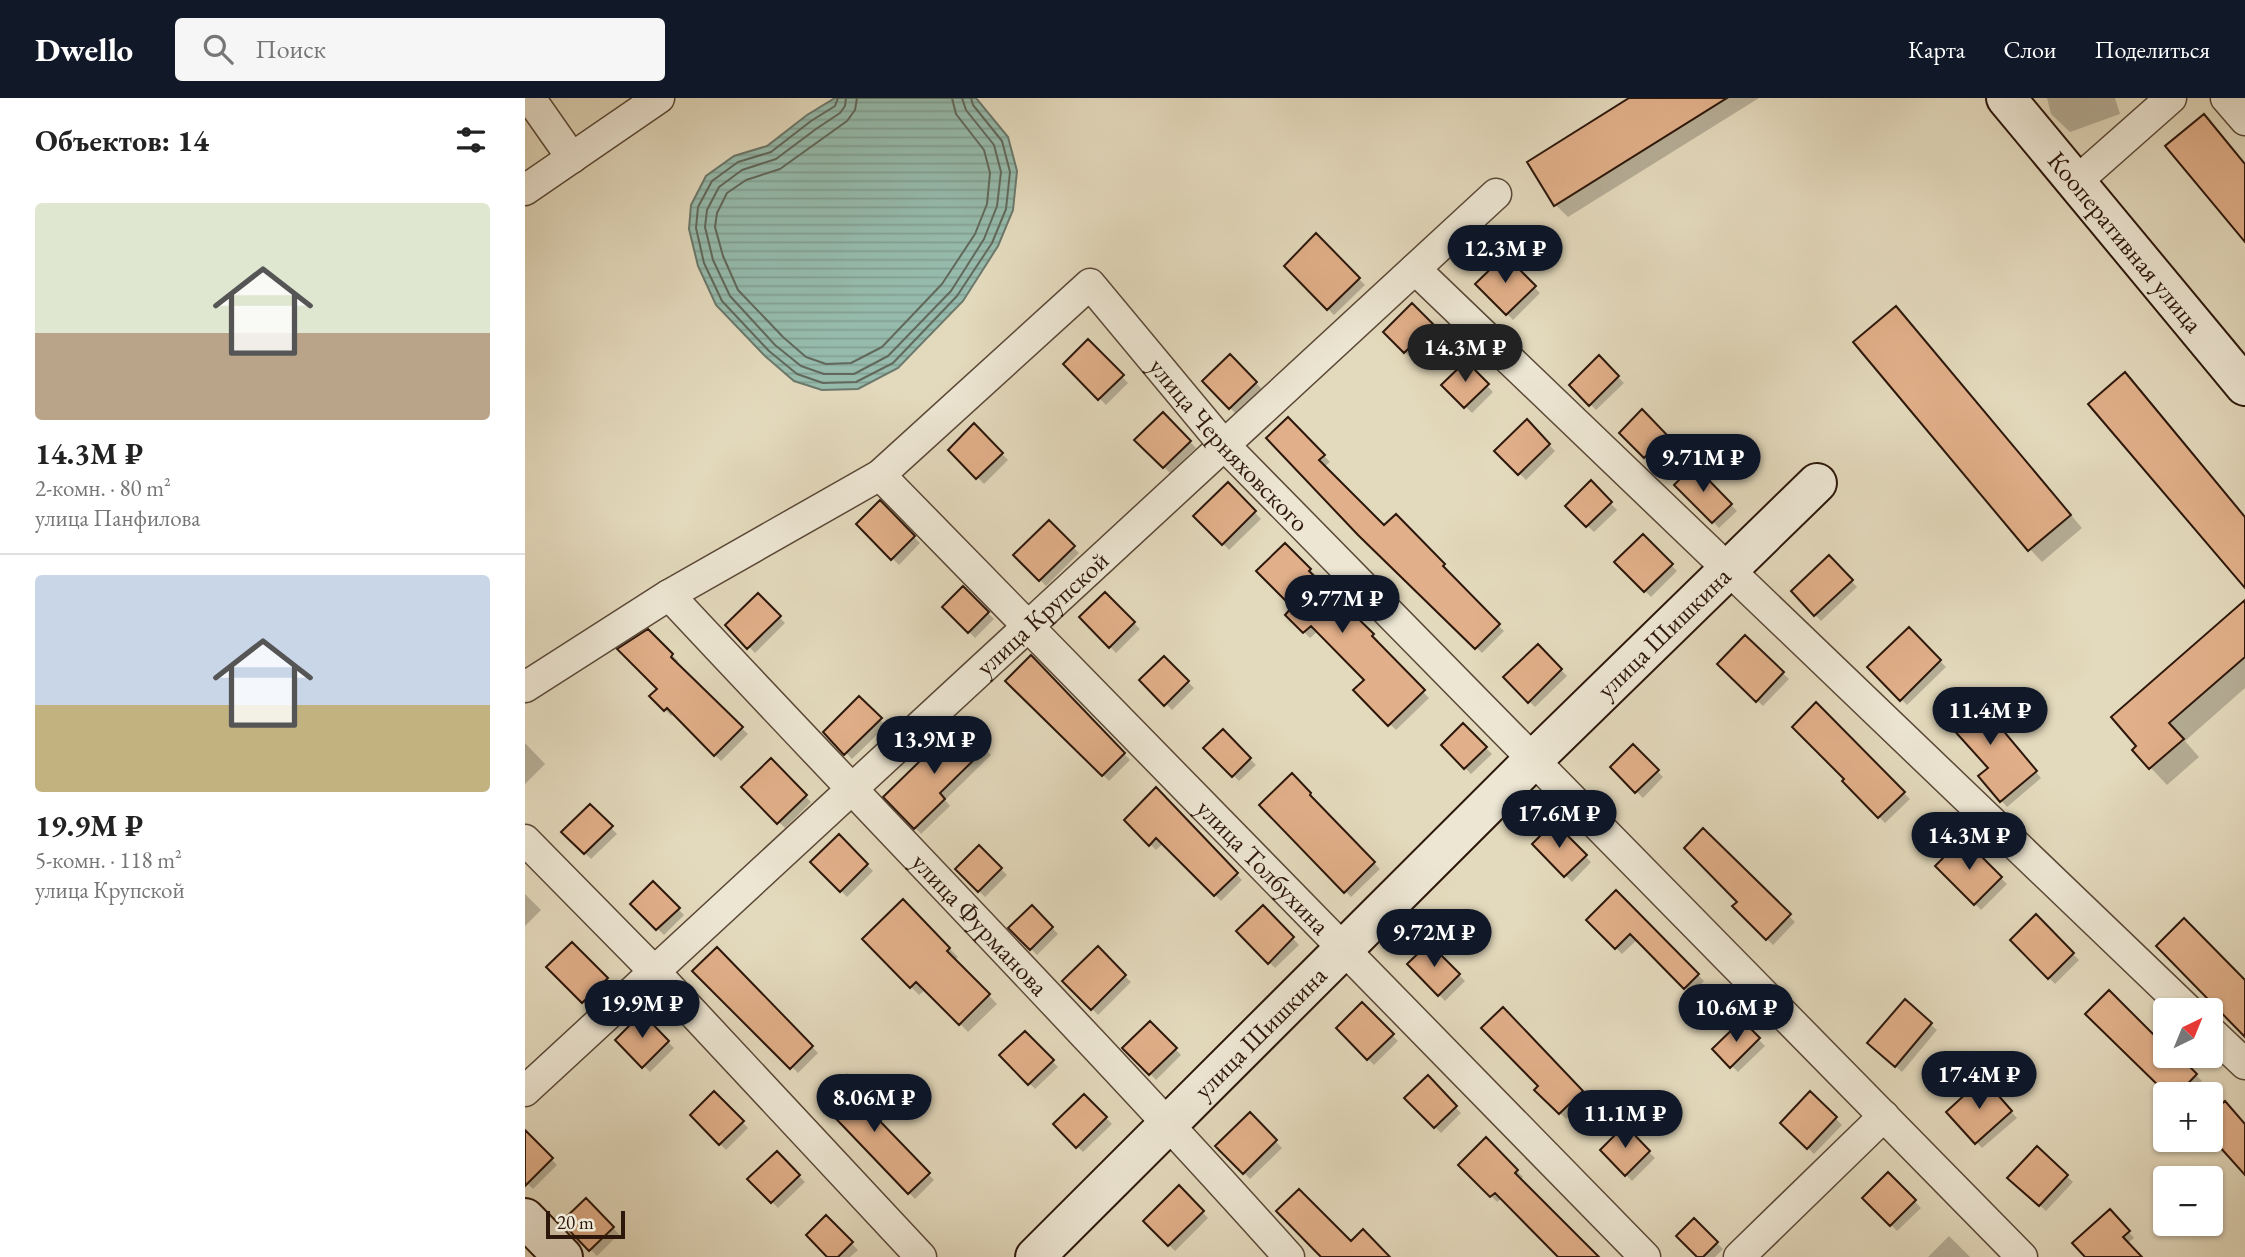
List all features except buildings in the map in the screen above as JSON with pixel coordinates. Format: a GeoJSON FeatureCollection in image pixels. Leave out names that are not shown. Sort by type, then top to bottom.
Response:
{"type":"FeatureCollection","features":[{"type":"Feature","properties":{"kind":"street"},"geometry":{"type":"LineString","coordinates":[[530,98],[572,158]]}},
{"type":"Feature","properties":{"kind":"street"},"geometry":{"type":"LineString","coordinates":[[525,190],[659,98]]}},
{"type":"Feature","properties":{"kind":"street","name":"Кооперативная улица"},"geometry":{"type":"LineString","coordinates":[[2006,98],[2245,386]]}},
{"type":"Feature","properties":{"kind":"street"},"geometry":{"type":"LineString","coordinates":[[2076,182],[2171,98]]}},
{"type":"Feature","properties":{"kind":"street"},"geometry":{"type":"LineString","coordinates":[[2226,98],[2245,120]]}},
{"type":"Feature","properties":{"kind":"street","name":"улица Крупской"},"geometry":{"type":"LineString","coordinates":[[525,1091],[1496,194]]}},
{"type":"Feature","properties":{"kind":"street"},"geometry":{"type":"LineString","coordinates":[[1415,269],[2175,998]]}},
{"type":"Feature","properties":{"kind":"street","name":"улица Черняховского"},"geometry":{"type":"LineString","coordinates":[[880,475],[1090,284],[1224,445],[2022,1257]]}},
{"type":"Feature","properties":{"kind":"street"},"geometry":{"type":"LineString","coordinates":[[525,687],[669,595],[880,475]]}},
{"type":"Feature","properties":{"kind":"street","name":"улица Толбухина"},"geometry":{"type":"LineString","coordinates":[[880,475],[1645,1257]]}},
{"type":"Feature","properties":{"kind":"street","name":"улица Шишкина"},"geometry":{"type":"LineString","coordinates":[[1035,1257],[1533,760],[1818,483]]}},
{"type":"Feature","properties":{"kind":"street","name":"улица Фурманова"},"geometry":{"type":"LineString","coordinates":[[669,595],[1169,1123],[1289,1257]]}},
{"type":"Feature","properties":{"kind":"street"},"geometry":{"type":"LineString","coordinates":[[525,840],[654,971],[921,1257]]}},
{"type":"Feature","properties":{"kind":"street"},"geometry":{"type":"LineString","coordinates":[[2223,1043],[2245,1064]]}},
{"type":"Feature","properties":{"kind":"street"},"geometry":{"type":"LineString","coordinates":[[1739,1257],[1884,1116]]}},
{"type":"Feature","properties":{"kind":"street"},"geometry":{"type":"LineString","coordinates":[[525,1218],[563,1257]]}},
{"type":"Feature","properties":{"kind":"water"},"geometry":{"type":"Polygon","coordinates":[[[835,98],[976,98],[1008,137],[1017,171],[1013,210],[998,246],[963,301],[898,368],[858,389],[822,390],[794,381],[765,356],[716,305],[698,266],[689,229],[691,205],[706,176],[734,156],[767,146],[807,115],[835,98]]]}}]}
